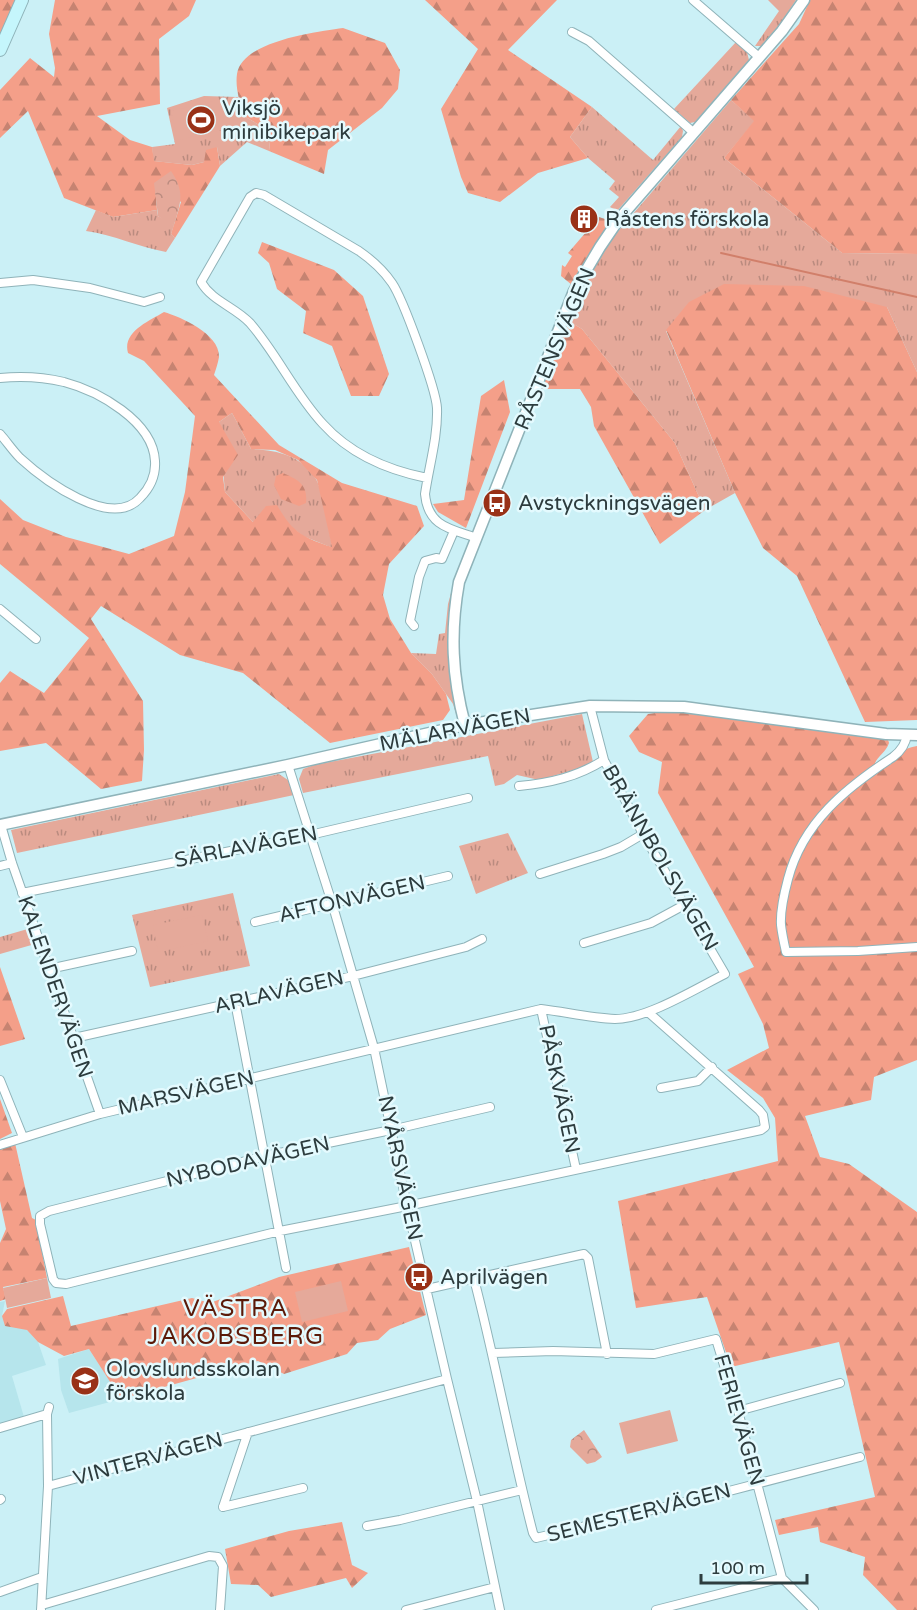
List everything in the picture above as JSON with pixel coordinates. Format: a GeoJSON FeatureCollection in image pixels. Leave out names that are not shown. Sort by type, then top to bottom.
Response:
{"type":"FeatureCollection","features":[{"type":"Feature","properties":{"kind":"main road"},"geometry":{"type":"LineString","coordinates":[[0,50],[22,0]]}},
{"type":"Feature","properties":{"kind":"street"},"geometry":{"type":"LineString","coordinates":[[693,0],[759,57]]}},
{"type":"Feature","properties":{"kind":"street","name":"RÅSTENSVÄGEN"},"geometry":{"type":"LineString","coordinates":[[465,725],[454,665],[453,625],[459,582],[574,291],[619,219],[782,31],[804,0]]}},
{"type":"Feature","properties":{"kind":"street"},"geometry":{"type":"LineString","coordinates":[[572,32],[589,41],[693,132]]}},
{"type":"Feature","properties":{"kind":"street"},"geometry":{"type":"LineString","coordinates":[[427,478],[397,472],[370,460],[338,438],[322,424],[270,347],[247,320],[207,291],[201,282],[250,197],[256,193],[264,195],[359,251],[371,260],[393,285],[423,360],[437,404],[437,423],[425,494],[426,506],[432,516],[442,525],[477,538]]}},
{"type":"Feature","properties":{"kind":"street"},"geometry":{"type":"LineString","coordinates":[[0,283],[33,280],[90,288],[144,302],[160,297]]}},
{"type":"Feature","properties":{"kind":"street"},"geometry":{"type":"LineString","coordinates":[[0,378],[40,378],[63,382],[93,392],[120,409],[138,424],[152,444],[155,461],[154,477],[148,490],[137,502],[107,510],[88,503],[42,477],[19,457],[0,434]]}},
{"type":"Feature","properties":{"kind":"street"},"geometry":{"type":"LineString","coordinates":[[414,626],[410,621],[413,600],[425,561],[442,559],[454,531]]}},
{"type":"Feature","properties":{"kind":"street"},"geometry":{"type":"LineString","coordinates":[[0,609],[36,639]]}},
{"type":"Feature","properties":{"kind":"street","name":"MÄLARVÄGEN"},"geometry":{"type":"LineString","coordinates":[[0,825],[288,765],[465,725],[590,706],[684,707],[886,734],[912,734]]}},
{"type":"Feature","properties":{"kind":"street","name":"BRÄNNBOLSVÄGEN"},"geometry":{"type":"LineString","coordinates":[[590,706],[604,760],[643,834],[725,974],[648,1012]]}},
{"type":"Feature","properties":{"kind":"street"},"geometry":{"type":"LineString","coordinates":[[912,734],[901,750],[836,799],[817,820],[802,843],[791,867],[784,895],[781,924],[786,952],[917,947]]}},
{"type":"Feature","properties":{"kind":"street"},"geometry":{"type":"LineString","coordinates":[[519,786],[561,780],[588,770],[604,760]]}},
{"type":"Feature","properties":{"kind":"street","name":"NYÅRSVÄGEN"},"geometry":{"type":"LineString","coordinates":[[288,765],[332,903],[374,1048],[407,1206],[477,1501],[500,1610]]}},
{"type":"Feature","properties":{"kind":"street","name":"SÄRLAVÄGEN"},"geometry":{"type":"LineString","coordinates":[[22,893],[310,835],[468,798]]}},
{"type":"Feature","properties":{"kind":"street","name":"KALENDERVÄGEN"},"geometry":{"type":"LineString","coordinates":[[0,825],[100,1114]]}},
{"type":"Feature","properties":{"kind":"street"},"geometry":{"type":"LineString","coordinates":[[540,874],[603,854],[643,834]]}},
{"type":"Feature","properties":{"kind":"street"},"geometry":{"type":"LineString","coordinates":[[0,866],[12,863]]}},
{"type":"Feature","properties":{"kind":"street","name":"AFTONVÄGEN"},"geometry":{"type":"LineString","coordinates":[[255,922],[448,876]]}},
{"type":"Feature","properties":{"kind":"street"},"geometry":{"type":"LineString","coordinates":[[584,943],[651,923],[686,904]]}},
{"type":"Feature","properties":{"kind":"street","name":"ARLAVÄGEN"},"geometry":{"type":"LineString","coordinates":[[74,1038],[353,975],[466,947],[482,939]]}},
{"type":"Feature","properties":{"kind":"street"},"geometry":{"type":"LineString","coordinates":[[49,969],[132,951]]}},
{"type":"Feature","properties":{"kind":"street"},"geometry":{"type":"LineString","coordinates":[[235,1002],[286,1268]]}},
{"type":"Feature","properties":{"kind":"street"},"geometry":{"type":"LineString","coordinates":[[280,1231],[407,1206],[765,1127],[763,1115],[648,1012],[615,1019],[542,1009]]}},
{"type":"Feature","properties":{"kind":"street","name":"MARSVÄGEN"},"geometry":{"type":"LineString","coordinates":[[0,1145],[100,1114],[542,1009]]}},
{"type":"Feature","properties":{"kind":"street","name":"PÅSKVÄGEN"},"geometry":{"type":"LineString","coordinates":[[542,1009],[576,1169]]}},
{"type":"Feature","properties":{"kind":"street"},"geometry":{"type":"LineString","coordinates":[[662,1089],[698,1081],[712,1067]]}},
{"type":"Feature","properties":{"kind":"street"},"geometry":{"type":"LineString","coordinates":[[0,1080],[23,1137]]}},
{"type":"Feature","properties":{"kind":"street","name":"NYBODAVÄGEN"},"geometry":{"type":"LineString","coordinates":[[280,1231],[66,1284],[56,1283],[39,1224],[40,1216],[49,1211],[264,1156],[490,1107]]}},
{"type":"Feature","properties":{"kind":"street"},"geometry":{"type":"LineString","coordinates":[[427,1288],[584,1254],[588,1258],[608,1354]]}},
{"type":"Feature","properties":{"kind":"street","name":"SEMESTERVÄGEN"},"geometry":{"type":"LineString","coordinates":[[474,1279],[493,1353],[522,1490],[533,1533],[537,1538],[860,1457]]}},
{"type":"Feature","properties":{"kind":"street","name":"FERIEVÄGEN"},"geometry":{"type":"LineString","coordinates":[[493,1353],[553,1351],[654,1354],[716,1339],[738,1411],[782,1578]]}},
{"type":"Feature","properties":{"kind":"street","name":"VINTERVÄGEN"},"geometry":{"type":"LineString","coordinates":[[48,1486],[447,1379]]}},
{"type":"Feature","properties":{"kind":"street"},"geometry":{"type":"LineString","coordinates":[[738,1411],[840,1383]]}},
{"type":"Feature","properties":{"kind":"street"},"geometry":{"type":"LineString","coordinates":[[0,1428],[48,1410],[48,1486],[41,1608],[209,1556],[218,1557],[223,1566],[220,1610]]}},
{"type":"Feature","properties":{"kind":"street","name":"VINTERVÄGEN"},"geometry":{"type":"LineString","coordinates":[[248,1432],[223,1507],[303,1488]]}},
{"type":"Feature","properties":{"kind":"street"},"geometry":{"type":"LineString","coordinates":[[366,1526],[522,1490]]}},
{"type":"Feature","properties":{"kind":"street"},"geometry":{"type":"LineString","coordinates":[[0,1592],[42,1577]]}},
{"type":"Feature","properties":{"kind":"street"},"geometry":{"type":"LineString","coordinates":[[656,1610],[782,1578],[814,1610]]}},
{"type":"Feature","properties":{"kind":"street"},"geometry":{"type":"LineString","coordinates":[[406,1610],[495,1587]]}},
{"type":"Feature","properties":{"kind":"shaded area"},"geometry":{"type":"Polygon","coordinates":[[[5,1301],[2,1316],[27,1330],[38,1342],[46,1365],[12,1376],[24,1417],[0,1424],[0,1302],[5,1301]]]}},
{"type":"Feature","properties":{"kind":"shaded area","name":"Olovslundsskolan förskola"},"geometry":{"type":"Polygon","coordinates":[[[89,1349],[121,1399],[69,1413],[61,1390],[58,1359],[89,1349]]]}},
{"type":"Feature","properties":{"kind":"green space"},"geometry":{"type":"Polygon","coordinates":[[[0,0],[16,0],[0,40],[0,0]]]}},
{"type":"Feature","properties":{"kind":"green space"},"geometry":{"type":"Polygon","coordinates":[[[55,0],[196,0],[189,16],[159,39],[160,104],[97,116],[130,140],[152,147],[154,161],[192,165],[204,162],[206,150],[217,147],[220,166],[175,238],[171,234],[181,202],[155,183],[157,210],[113,217],[64,198],[28,111],[0,138],[0,90],[30,58],[54,77],[55,68],[49,34],[55,0]]]}},
{"type":"Feature","properties":{"kind":"green space"},"geometry":{"type":"Polygon","coordinates":[[[425,0],[557,0],[508,50],[592,107],[570,137],[588,158],[538,173],[500,202],[468,193],[441,109],[478,49],[425,0]]]}},
{"type":"Feature","properties":{"kind":"green space"},"geometry":{"type":"Polygon","coordinates":[[[768,0],[796,0],[781,23],[761,46],[755,46],[779,11],[768,0]]]}},
{"type":"Feature","properties":{"kind":"green space"},"geometry":{"type":"Polygon","coordinates":[[[810,0],[917,0],[917,254],[842,253],[724,158],[754,121],[731,100],[799,24],[810,0]]]}},
{"type":"Feature","properties":{"kind":"green space"},"geometry":{"type":"Polygon","coordinates":[[[343,28],[385,43],[400,70],[398,89],[382,108],[328,150],[324,174],[269,151],[271,132],[244,116],[237,90],[237,74],[242,63],[252,53],[266,46],[316,32],[343,28]]]}},
{"type":"Feature","properties":{"kind":"green space"},"geometry":{"type":"Polygon","coordinates":[[[736,42],[747,52],[749,60],[695,122],[690,123],[674,109],[736,42]]]}},
{"type":"Feature","properties":{"kind":"green space"},"geometry":{"type":"Polygon","coordinates":[[[204,96],[238,97],[244,116],[271,132],[269,151],[247,142],[220,166],[217,147],[204,162],[192,165],[153,161],[152,147],[175,144],[167,108],[204,96]]]}},
{"type":"Feature","properties":{"kind":"green space","name":"Viksjö minibikepark"},"geometry":{"type":"Polygon","coordinates":[[[223,99],[230,128],[178,140],[171,111],[223,99]]]}},
{"type":"Feature","properties":{"kind":"green space"},"geometry":{"type":"Polygon","coordinates":[[[731,100],[755,121],[724,158],[842,253],[917,254],[917,372],[887,307],[666,331],[735,493],[705,510],[675,443],[582,329],[567,320],[589,275],[614,236],[731,100]]]}},
{"type":"Feature","properties":{"kind":"green space"},"geometry":{"type":"Polygon","coordinates":[[[592,107],[653,160],[681,126],[683,131],[682,137],[617,211],[610,207],[619,197],[609,189],[615,181],[588,158],[570,137],[592,107]]]}},
{"type":"Feature","properties":{"kind":"green space"},"geometry":{"type":"Polygon","coordinates":[[[171,171],[180,191],[174,225],[168,224],[158,216],[154,183],[171,171]]]}},
{"type":"Feature","properties":{"kind":"green space"},"geometry":{"type":"Polygon","coordinates":[[[96,210],[113,217],[157,210],[158,216],[174,225],[171,234],[175,238],[166,252],[86,231],[96,210]]]}},
{"type":"Feature","properties":{"kind":"green space"},"geometry":{"type":"Polygon","coordinates":[[[599,217],[614,222],[590,254],[572,285],[561,276],[562,265],[565,267],[572,256],[568,253],[599,217]]]}},
{"type":"Feature","properties":{"kind":"green space"},"geometry":{"type":"Polygon","coordinates":[[[262,242],[334,270],[363,296],[389,374],[379,396],[351,396],[332,346],[303,333],[306,311],[277,289],[269,263],[258,253],[262,242]]]}},
{"type":"Feature","properties":{"kind":"green space"},"geometry":{"type":"Polygon","coordinates":[[[724,284],[804,286],[887,307],[917,372],[917,720],[865,722],[797,576],[763,548],[735,493],[666,330],[689,302],[724,284]]]}},
{"type":"Feature","properties":{"kind":"green space"},"geometry":{"type":"Polygon","coordinates":[[[164,312],[180,318],[207,334],[218,349],[219,357],[214,375],[279,445],[342,483],[417,506],[424,526],[389,564],[383,595],[390,619],[411,653],[432,674],[446,694],[450,710],[443,720],[330,743],[243,673],[180,655],[101,606],[91,619],[143,701],[142,781],[101,789],[46,743],[0,751],[0,683],[10,671],[44,693],[89,638],[0,564],[0,499],[23,520],[66,537],[129,554],[174,536],[185,492],[195,416],[144,361],[128,353],[127,346],[129,339],[138,328],[164,312]],[[232,413],[219,422],[238,455],[223,477],[225,492],[253,522],[266,506],[277,505],[288,522],[300,533],[332,547],[317,480],[298,460],[275,450],[251,449],[232,413]]]}},
{"type":"Feature","properties":{"kind":"green space"},"geometry":{"type":"Polygon","coordinates":[[[567,320],[582,329],[675,443],[705,510],[660,544],[594,426],[591,407],[580,389],[538,389],[567,320]]]}},
{"type":"Feature","properties":{"kind":"green space"},"geometry":{"type":"Polygon","coordinates":[[[504,380],[510,412],[466,528],[438,512],[433,504],[464,500],[481,396],[504,380]]]}},
{"type":"Feature","properties":{"kind":"green space"},"geometry":{"type":"Polygon","coordinates":[[[232,413],[251,449],[288,455],[303,464],[316,479],[333,548],[303,536],[266,507],[254,523],[225,492],[219,422],[232,413]]]}},
{"type":"Feature","properties":{"kind":"green space"},"geometry":{"type":"Polygon","coordinates":[[[283,473],[294,478],[304,487],[306,503],[299,506],[281,499],[274,485],[276,476],[283,473]]]}},
{"type":"Feature","properties":{"kind":"green space"},"geometry":{"type":"Polygon","coordinates":[[[458,568],[462,570],[458,584],[458,720],[453,704],[432,674],[411,653],[436,654],[439,634],[445,633],[448,604],[458,568]]]}},
{"type":"Feature","properties":{"kind":"green space"},"geometry":{"type":"Polygon","coordinates":[[[669,711],[887,736],[888,746],[875,763],[890,765],[901,752],[917,746],[917,1060],[874,1077],[871,1100],[805,1116],[820,1157],[849,1164],[917,1212],[917,1610],[897,1610],[863,1575],[865,1557],[820,1542],[818,1527],[779,1535],[775,1520],[875,1497],[839,1342],[731,1367],[707,1297],[636,1308],[618,1201],[778,1161],[775,1118],[763,1098],[727,1070],[769,1048],[763,1024],[738,974],[754,967],[658,793],[662,762],[639,752],[629,736],[648,714],[669,711]]]}},
{"type":"Feature","properties":{"kind":"green space"},"geometry":{"type":"Polygon","coordinates":[[[582,714],[593,762],[539,780],[517,775],[504,784],[495,786],[488,756],[303,793],[299,779],[303,769],[314,765],[582,714]]]}},
{"type":"Feature","properties":{"kind":"green space"},"geometry":{"type":"Polygon","coordinates":[[[279,774],[288,780],[294,795],[17,853],[11,830],[279,774]]]}},
{"type":"Feature","properties":{"kind":"green space"},"geometry":{"type":"Polygon","coordinates":[[[508,833],[528,873],[476,894],[459,846],[508,833]]]}},
{"type":"Feature","properties":{"kind":"green space"},"geometry":{"type":"Polygon","coordinates":[[[233,893],[250,966],[150,987],[132,915],[233,893]]]}},
{"type":"Feature","properties":{"kind":"green space"},"geometry":{"type":"Polygon","coordinates":[[[202,915],[208,941],[158,952],[153,925],[202,915]]]}},
{"type":"Feature","properties":{"kind":"green space"},"geometry":{"type":"Polygon","coordinates":[[[31,928],[35,944],[0,954],[0,937],[31,928]]]}},
{"type":"Feature","properties":{"kind":"green space"},"geometry":{"type":"Polygon","coordinates":[[[0,967],[25,1039],[0,1046],[0,967]]]}},
{"type":"Feature","properties":{"kind":"green space"},"geometry":{"type":"Polygon","coordinates":[[[0,1099],[12,1133],[0,1139],[0,1099]]]}},
{"type":"Feature","properties":{"kind":"green space"},"geometry":{"type":"Polygon","coordinates":[[[15,1143],[32,1218],[36,1220],[47,1278],[3,1287],[6,1299],[0,1301],[0,1243],[6,1229],[0,1201],[0,1149],[15,1143]]]}},
{"type":"Feature","properties":{"kind":"green space"},"geometry":{"type":"Polygon","coordinates":[[[409,1247],[426,1315],[390,1329],[378,1340],[357,1343],[347,1354],[284,1374],[258,1361],[121,1399],[89,1349],[64,1356],[38,1342],[27,1330],[5,1326],[2,1316],[7,1309],[63,1296],[71,1326],[192,1298],[210,1303],[279,1277],[409,1247]]]}},
{"type":"Feature","properties":{"kind":"green space"},"geometry":{"type":"Polygon","coordinates":[[[47,1278],[51,1298],[7,1308],[3,1288],[47,1278]]]}},
{"type":"Feature","properties":{"kind":"green space"},"geometry":{"type":"Polygon","coordinates":[[[341,1281],[348,1311],[302,1322],[295,1292],[341,1281]]]}},
{"type":"Feature","properties":{"kind":"green space"},"geometry":{"type":"Polygon","coordinates":[[[670,1410],[678,1441],[627,1454],[619,1423],[670,1410]]]}},
{"type":"Feature","properties":{"kind":"green space"},"geometry":{"type":"Polygon","coordinates":[[[584,1430],[602,1457],[587,1464],[570,1447],[571,1440],[584,1430]]]}},
{"type":"Feature","properties":{"kind":"green space"},"geometry":{"type":"Polygon","coordinates":[[[342,1522],[352,1565],[368,1573],[352,1588],[346,1578],[271,1597],[258,1585],[231,1584],[225,1549],[289,1531],[342,1522]]]}},
{"type":"Feature","properties":{"kind":"waterway"},"geometry":{"type":"LineString","coordinates":[[721,253],[917,297]]}},
{"type":"Feature","properties":{"kind":"place","name":"Viksjö minibikepark"},"geometry":{"type":"Point","coordinates":[201,120]}},
{"type":"Feature","properties":{"kind":"place","name":"Råstens förskola"},"geometry":{"type":"Point","coordinates":[584,219]}},
{"type":"Feature","properties":{"kind":"place","name":"Avstyckningsvägen"},"geometry":{"type":"Point","coordinates":[497,503]}},
{"type":"Feature","properties":{"kind":"place","name":"Aprilvägen"},"geometry":{"type":"Point","coordinates":[419,1277]}},
{"type":"Feature","properties":{"kind":"place","name":"Olovslundsskolan förskola"},"geometry":{"type":"Point","coordinates":[85,1381]}},
{"type":"Feature","properties":{"kind":"district","name":"VÄSTRA JAKOBSBERG"},"geometry":{"type":"Point","coordinates":[236,1322]}}]}
